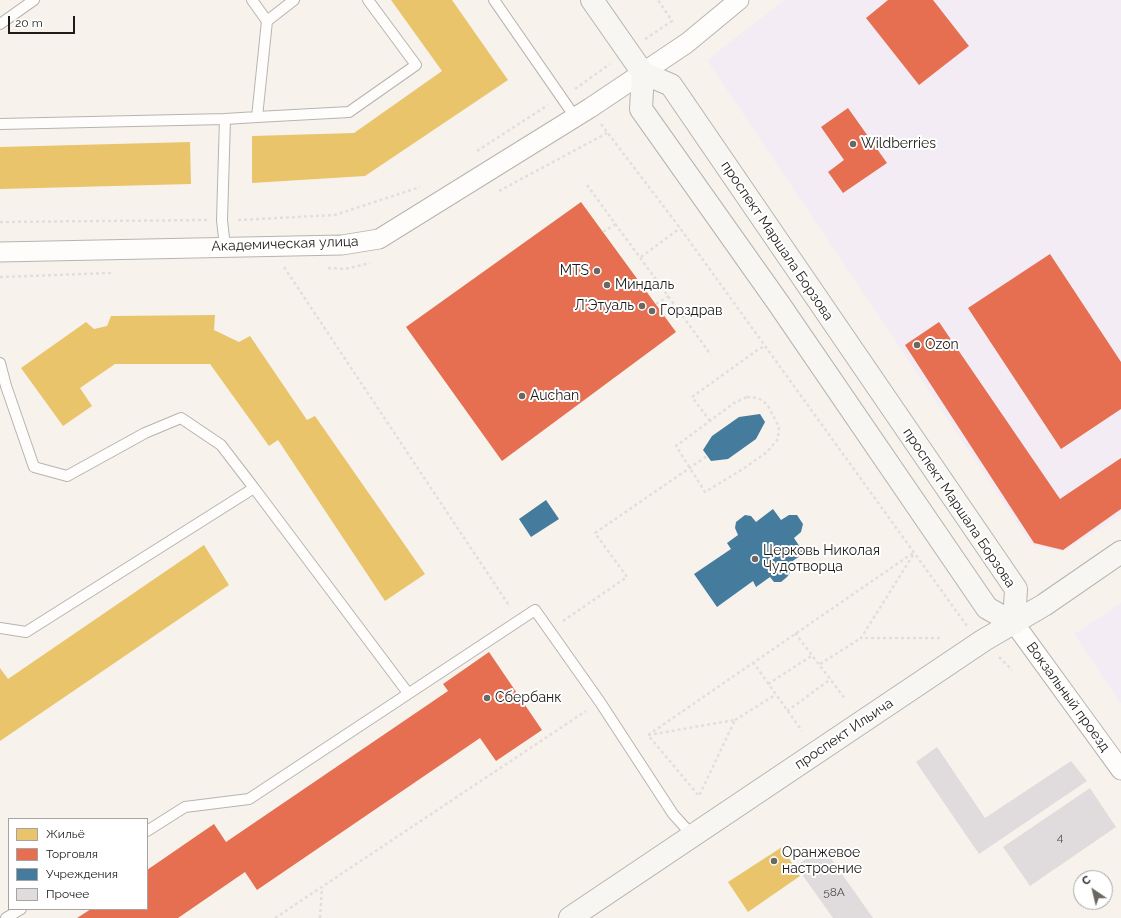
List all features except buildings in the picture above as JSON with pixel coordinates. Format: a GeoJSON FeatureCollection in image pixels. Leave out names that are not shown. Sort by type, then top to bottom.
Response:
{"type":"FeatureCollection","features":[{"type":"Feature","properties":{"kind":"street"},"geometry":{"type":"LineString","coordinates":[[592,0],[643,73],[640,109],[779,304],[987,608],[1014,623]]}},
{"type":"Feature","properties":{"kind":"street","name":"Академическая улица"},"geometry":{"type":"LineString","coordinates":[[0,252],[342,245],[379,239],[583,113],[687,43],[739,0]]}},
{"type":"Feature","properties":{"kind":"street","name":"проспект Маршала Борзова"},"geometry":{"type":"LineString","coordinates":[[643,73],[671,85],[1016,589],[1014,623]]}},
{"type":"Feature","properties":{"kind":"street","name":"проспект Ильича"},"geometry":{"type":"LineString","coordinates":[[570,918],[984,640],[1014,623],[1121,552]]}},
{"type":"Feature","properties":{"kind":"street","name":"Вокзальный проезд"},"geometry":{"type":"LineString","coordinates":[[1014,623],[1121,770]]}},
{"type":"Feature","properties":{"kind":"lane"},"geometry":{"type":"LineString","coordinates":[[0,24],[34,0]]}},
{"type":"Feature","properties":{"kind":"lane"},"geometry":{"type":"LineString","coordinates":[[252,0],[267,21],[257,117]]}},
{"type":"Feature","properties":{"kind":"lane"},"geometry":{"type":"LineString","coordinates":[[267,21],[294,0]]}},
{"type":"Feature","properties":{"kind":"lane"},"geometry":{"type":"LineString","coordinates":[[0,124],[225,119],[349,112],[416,65],[368,0]]}},
{"type":"Feature","properties":{"kind":"lane"},"geometry":{"type":"LineString","coordinates":[[494,0],[562,97],[583,113]]}},
{"type":"Feature","properties":{"kind":"lane"},"geometry":{"type":"LineString","coordinates":[[225,119],[222,220],[225,247]]}},
{"type":"Feature","properties":{"kind":"lane"},"geometry":{"type":"LineString","coordinates":[[0,363],[6,386],[34,467],[67,476],[145,432],[181,418],[221,445],[408,693]]}},
{"type":"Feature","properties":{"kind":"lane"},"geometry":{"type":"LineString","coordinates":[[0,628],[26,632],[254,488]]}},
{"type":"Feature","properties":{"kind":"lane"},"geometry":{"type":"LineString","coordinates":[[148,830],[185,807],[250,800],[408,693],[535,610],[600,702],[673,814],[693,836]]}},
{"type":"Feature","properties":{"kind":"lane"},"geometry":{"type":"LineString","coordinates":[[6,918],[19,910]]}},
{"type":"Feature","properties":{"kind":"path"},"geometry":{"type":"LineString","coordinates":[[658,0],[672,21]]}},
{"type":"Feature","properties":{"kind":"path"},"geometry":{"type":"LineString","coordinates":[[572,82],[576,88],[583,113],[680,228],[964,623],[984,640],[1012,670]]}},
{"type":"Feature","properties":{"kind":"path"},"geometry":{"type":"LineString","coordinates":[[475,152],[576,88]]}},
{"type":"Feature","properties":{"kind":"path"},"geometry":{"type":"LineString","coordinates":[[587,185],[711,355]]}},
{"type":"Feature","properties":{"kind":"path"},"geometry":{"type":"LineString","coordinates":[[0,222],[222,220],[335,215],[422,186]]}},
{"type":"Feature","properties":{"kind":"path"},"geometry":{"type":"LineString","coordinates":[[603,232],[616,224]]}},
{"type":"Feature","properties":{"kind":"path"},"geometry":{"type":"LineString","coordinates":[[641,257],[680,228]]}},
{"type":"Feature","properties":{"kind":"path"},"geometry":{"type":"LineString","coordinates":[[283,265],[513,611]]}},
{"type":"Feature","properties":{"kind":"path"},"geometry":{"type":"LineString","coordinates":[[656,304],[669,296]]}},
{"type":"Feature","properties":{"kind":"path"},"geometry":{"type":"LineString","coordinates":[[710,421],[692,397],[760,348],[765,347]]}},
{"type":"Feature","properties":{"kind":"path"},"geometry":{"type":"LineString","coordinates":[[747,397],[758,398],[767,404],[779,427],[778,439],[767,452],[743,469],[705,492],[690,468],[676,446],[734,403],[747,397]]}},
{"type":"Feature","properties":{"kind":"path"},"geometry":{"type":"LineString","coordinates":[[550,630],[627,577],[596,533],[707,456]]}},
{"type":"Feature","properties":{"kind":"path"},"geometry":{"type":"LineString","coordinates":[[648,735],[795,633],[914,554]]}},
{"type":"Feature","properties":{"kind":"path"},"geometry":{"type":"LineString","coordinates":[[820,664],[861,638],[914,554]]}},
{"type":"Feature","properties":{"kind":"path"},"geometry":{"type":"LineString","coordinates":[[795,633],[814,655],[846,700]]}},
{"type":"Feature","properties":{"kind":"path"},"geometry":{"type":"LineString","coordinates":[[861,638],[940,638]]}},
{"type":"Feature","properties":{"kind":"path"},"geometry":{"type":"LineString","coordinates":[[768,684],[814,655]]}},
{"type":"Feature","properties":{"kind":"path"},"geometry":{"type":"LineString","coordinates":[[753,662],[802,731]]}},
{"type":"Feature","properties":{"kind":"path"},"geometry":{"type":"LineString","coordinates":[[787,711],[831,679]]}},
{"type":"Feature","properties":{"kind":"path"},"geometry":{"type":"LineString","coordinates":[[648,735],[735,720],[775,695]]}},
{"type":"Feature","properties":{"kind":"path"},"geometry":{"type":"LineString","coordinates":[[275,918],[600,702]]}},
{"type":"Feature","properties":{"kind":"path"},"geometry":{"type":"LineString","coordinates":[[648,735],[699,796],[735,720]]}},
{"type":"Feature","properties":{"kind":"path"},"geometry":{"type":"LineString","coordinates":[[320,918],[322,886]]}},
{"type":"Feature","properties":{"kind":"shaded area"},"geometry":{"type":"Polygon","coordinates":[[[784,0],[1121,0],[1121,514],[1063,552],[1032,545],[707,60],[784,0]]]}},
{"type":"Feature","properties":{"kind":"shaded area"},"geometry":{"type":"Polygon","coordinates":[[[1121,603],[1121,704],[1074,634],[1121,603]]]}},
{"type":"Feature","properties":{"kind":"place","name":"Wildberries"},"geometry":{"type":"Point","coordinates":[853,144]}},
{"type":"Feature","properties":{"kind":"place","name":"MTS"},"geometry":{"type":"Point","coordinates":[597,271]}},
{"type":"Feature","properties":{"kind":"place","name":"Миндаль"},"geometry":{"type":"Point","coordinates":[607,285]}},
{"type":"Feature","properties":{"kind":"place","name":"Л'Этуаль"},"geometry":{"type":"Point","coordinates":[642,306]}},
{"type":"Feature","properties":{"kind":"place","name":"Горздрав"},"geometry":{"type":"Point","coordinates":[652,311]}},
{"type":"Feature","properties":{"kind":"place","name":"Ozon"},"geometry":{"type":"Point","coordinates":[917,345]}},
{"type":"Feature","properties":{"kind":"place","name":"Auchan"},"geometry":{"type":"Point","coordinates":[522,396]}},
{"type":"Feature","properties":{"kind":"place","name":"Церковь Николая Чудотворца"},"geometry":{"type":"Point","coordinates":[755,559]}},
{"type":"Feature","properties":{"kind":"place","name":"Сбербанк"},"geometry":{"type":"Point","coordinates":[487,698]}},
{"type":"Feature","properties":{"kind":"place","name":"Оранжевое настроение"},"geometry":{"type":"Point","coordinates":[774,861]}}]}
